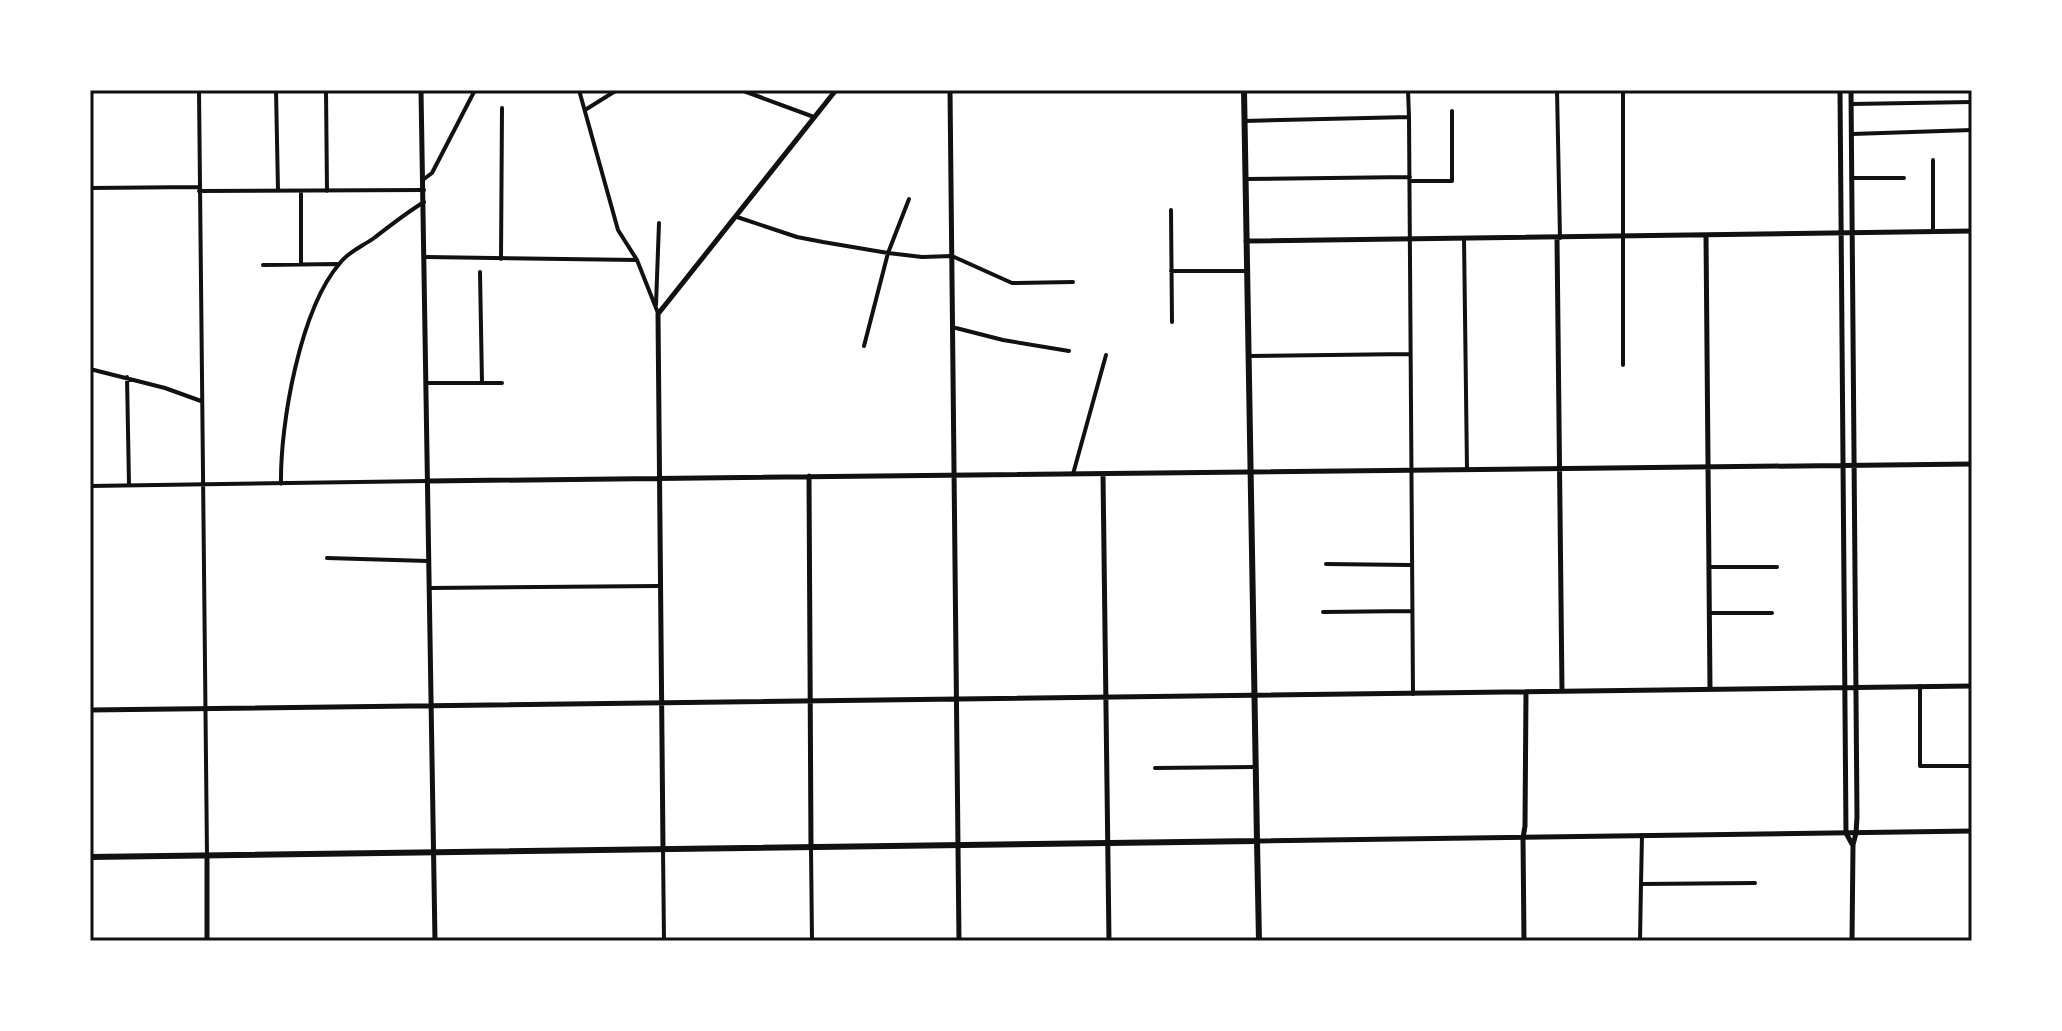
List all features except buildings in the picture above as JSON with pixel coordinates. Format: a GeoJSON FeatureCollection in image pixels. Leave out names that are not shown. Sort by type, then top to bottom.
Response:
{"type":"FeatureCollection","features":[{"type":"Feature","properties":{"kind":"main road"},"geometry":{"type":"LineString","coordinates":[[1244,90],[1259,941]]}},
{"type":"Feature","properties":{"kind":"main road"},"geometry":{"type":"LineString","coordinates":[[90,857],[1257,841]]}},
{"type":"Feature","properties":{"kind":"street"},"geometry":{"type":"LineString","coordinates":[[199,90],[207,941]]}},
{"type":"Feature","properties":{"kind":"street"},"geometry":{"type":"LineString","coordinates":[[276,90],[278,191]]}},
{"type":"Feature","properties":{"kind":"street"},"geometry":{"type":"LineString","coordinates":[[326,90],[327,191]]}},
{"type":"Feature","properties":{"kind":"street"},"geometry":{"type":"LineString","coordinates":[[421,90],[436,854],[435,941]]}},
{"type":"Feature","properties":{"kind":"street"},"geometry":{"type":"LineString","coordinates":[[424,179],[432,173],[475,90]]}},
{"type":"Feature","properties":{"kind":"street"},"geometry":{"type":"LineString","coordinates":[[579,90],[618,230],[637,260],[657,311]]}},
{"type":"Feature","properties":{"kind":"street"},"geometry":{"type":"LineString","coordinates":[[585,110],[617,90]]}},
{"type":"Feature","properties":{"kind":"street"},"geometry":{"type":"LineString","coordinates":[[741,90],[814,117]]}},
{"type":"Feature","properties":{"kind":"street"},"geometry":{"type":"LineString","coordinates":[[755,97],[760,90]]}},
{"type":"Feature","properties":{"kind":"street"},"geometry":{"type":"LineString","coordinates":[[657,311],[737,217],[836,90]]}},
{"type":"Feature","properties":{"kind":"street"},"geometry":{"type":"LineString","coordinates":[[950,90],[959,941]]}},
{"type":"Feature","properties":{"kind":"street"},"geometry":{"type":"LineString","coordinates":[[1408,90],[1413,694]]}},
{"type":"Feature","properties":{"kind":"street"},"geometry":{"type":"LineString","coordinates":[[1557,90],[1562,691]]}},
{"type":"Feature","properties":{"kind":"street"},"geometry":{"type":"LineString","coordinates":[[1623,90],[1623,365]]}},
{"type":"Feature","properties":{"kind":"street"},"geometry":{"type":"LineString","coordinates":[[1840,90],[1846,833],[1853,845]]}},
{"type":"Feature","properties":{"kind":"street"},"geometry":{"type":"LineString","coordinates":[[1851,90],[1856,687],[1852,941]]}},
{"type":"Feature","properties":{"kind":"street"},"geometry":{"type":"LineString","coordinates":[[1851,104],[1972,102]]}},
{"type":"Feature","properties":{"kind":"street"},"geometry":{"type":"LineString","coordinates":[[501,259],[502,108]]}},
{"type":"Feature","properties":{"kind":"street"},"geometry":{"type":"LineString","coordinates":[[1245,179],[1452,181],[1452,111]]}},
{"type":"Feature","properties":{"kind":"street"},"geometry":{"type":"LineString","coordinates":[[1244,121],[1409,117]]}},
{"type":"Feature","properties":{"kind":"street"},"geometry":{"type":"LineString","coordinates":[[1852,134],[1972,130]]}},
{"type":"Feature","properties":{"kind":"street"},"geometry":{"type":"LineString","coordinates":[[1933,160],[1933,231]]}},
{"type":"Feature","properties":{"kind":"street"},"geometry":{"type":"LineString","coordinates":[[1852,178],[1904,178]]}},
{"type":"Feature","properties":{"kind":"street"},"geometry":{"type":"LineString","coordinates":[[90,188],[301,192],[424,190]]}},
{"type":"Feature","properties":{"kind":"street"},"geometry":{"type":"LineString","coordinates":[[301,192],[301,264]]}},
{"type":"Feature","properties":{"kind":"street"},"geometry":{"type":"LineString","coordinates":[[864,346],[888,253],[909,199]]}},
{"type":"Feature","properties":{"kind":"street"},"geometry":{"type":"LineString","coordinates":[[281,484],[280,459],[285,426],[306,329],[315,305],[338,264],[347,255],[424,202]]}},
{"type":"Feature","properties":{"kind":"street"},"geometry":{"type":"LineString","coordinates":[[1171,210],[1172,322]]}},
{"type":"Feature","properties":{"kind":"street"},"geometry":{"type":"LineString","coordinates":[[737,217],[797,237],[888,253],[952,256],[1012,283],[1073,282]]}},
{"type":"Feature","properties":{"kind":"street"},"geometry":{"type":"LineString","coordinates":[[659,223],[658,478],[664,941]]}},
{"type":"Feature","properties":{"kind":"street"},"geometry":{"type":"LineString","coordinates":[[1246,241],[1972,231]]}},
{"type":"Feature","properties":{"kind":"street"},"geometry":{"type":"LineString","coordinates":[[1706,235],[1710,689]]}},
{"type":"Feature","properties":{"kind":"street"},"geometry":{"type":"LineString","coordinates":[[1464,238],[1467,469]]}},
{"type":"Feature","properties":{"kind":"street"},"geometry":{"type":"LineString","coordinates":[[426,257],[637,260]]}},
{"type":"Feature","properties":{"kind":"street"},"geometry":{"type":"LineString","coordinates":[[263,265],[338,264]]}},
{"type":"Feature","properties":{"kind":"street"},"geometry":{"type":"LineString","coordinates":[[1171,271],[1247,271]]}},
{"type":"Feature","properties":{"kind":"street"},"geometry":{"type":"LineString","coordinates":[[480,272],[482,383]]}},
{"type":"Feature","properties":{"kind":"street"},"geometry":{"type":"LineString","coordinates":[[952,327],[1003,340],[1069,351]]}},
{"type":"Feature","properties":{"kind":"street"},"geometry":{"type":"LineString","coordinates":[[1248,356],[1410,354]]}},
{"type":"Feature","properties":{"kind":"street"},"geometry":{"type":"LineString","coordinates":[[1073,474],[1106,355]]}},
{"type":"Feature","properties":{"kind":"street"},"geometry":{"type":"LineString","coordinates":[[90,369],[127,377],[201,401]]}},
{"type":"Feature","properties":{"kind":"street"},"geometry":{"type":"LineString","coordinates":[[127,377],[129,485]]}},
{"type":"Feature","properties":{"kind":"street"},"geometry":{"type":"LineString","coordinates":[[426,383],[502,383]]}},
{"type":"Feature","properties":{"kind":"street"},"geometry":{"type":"LineString","coordinates":[[90,486],[1972,464]]}},
{"type":"Feature","properties":{"kind":"street"},"geometry":{"type":"LineString","coordinates":[[1103,474],[1109,941]]}},
{"type":"Feature","properties":{"kind":"street"},"geometry":{"type":"LineString","coordinates":[[809,476],[812,941]]}},
{"type":"Feature","properties":{"kind":"street"},"geometry":{"type":"LineString","coordinates":[[327,558],[430,561]]}},
{"type":"Feature","properties":{"kind":"street"},"geometry":{"type":"LineString","coordinates":[[1326,564],[1410,565]]}},
{"type":"Feature","properties":{"kind":"street"},"geometry":{"type":"LineString","coordinates":[[1710,567],[1777,567]]}},
{"type":"Feature","properties":{"kind":"street"},"geometry":{"type":"LineString","coordinates":[[430,588],[659,586]]}},
{"type":"Feature","properties":{"kind":"street"},"geometry":{"type":"LineString","coordinates":[[1323,612],[1411,611]]}},
{"type":"Feature","properties":{"kind":"street"},"geometry":{"type":"LineString","coordinates":[[1711,613],[1772,613]]}},
{"type":"Feature","properties":{"kind":"street"},"geometry":{"type":"LineString","coordinates":[[1920,686],[1920,766],[1972,766]]}},
{"type":"Feature","properties":{"kind":"street"},"geometry":{"type":"LineString","coordinates":[[90,710],[1972,686]]}},
{"type":"Feature","properties":{"kind":"street"},"geometry":{"type":"LineString","coordinates":[[1524,941],[1526,692]]}},
{"type":"Feature","properties":{"kind":"street"},"geometry":{"type":"LineString","coordinates":[[1155,768],[1255,767]]}},
{"type":"Feature","properties":{"kind":"street"},"geometry":{"type":"LineString","coordinates":[[1257,841],[1972,831]]}},
{"type":"Feature","properties":{"kind":"street"},"geometry":{"type":"LineString","coordinates":[[1640,941],[1642,835]]}},
{"type":"Feature","properties":{"kind":"street"},"geometry":{"type":"LineString","coordinates":[[1641,884],[1755,883]]}}]}
